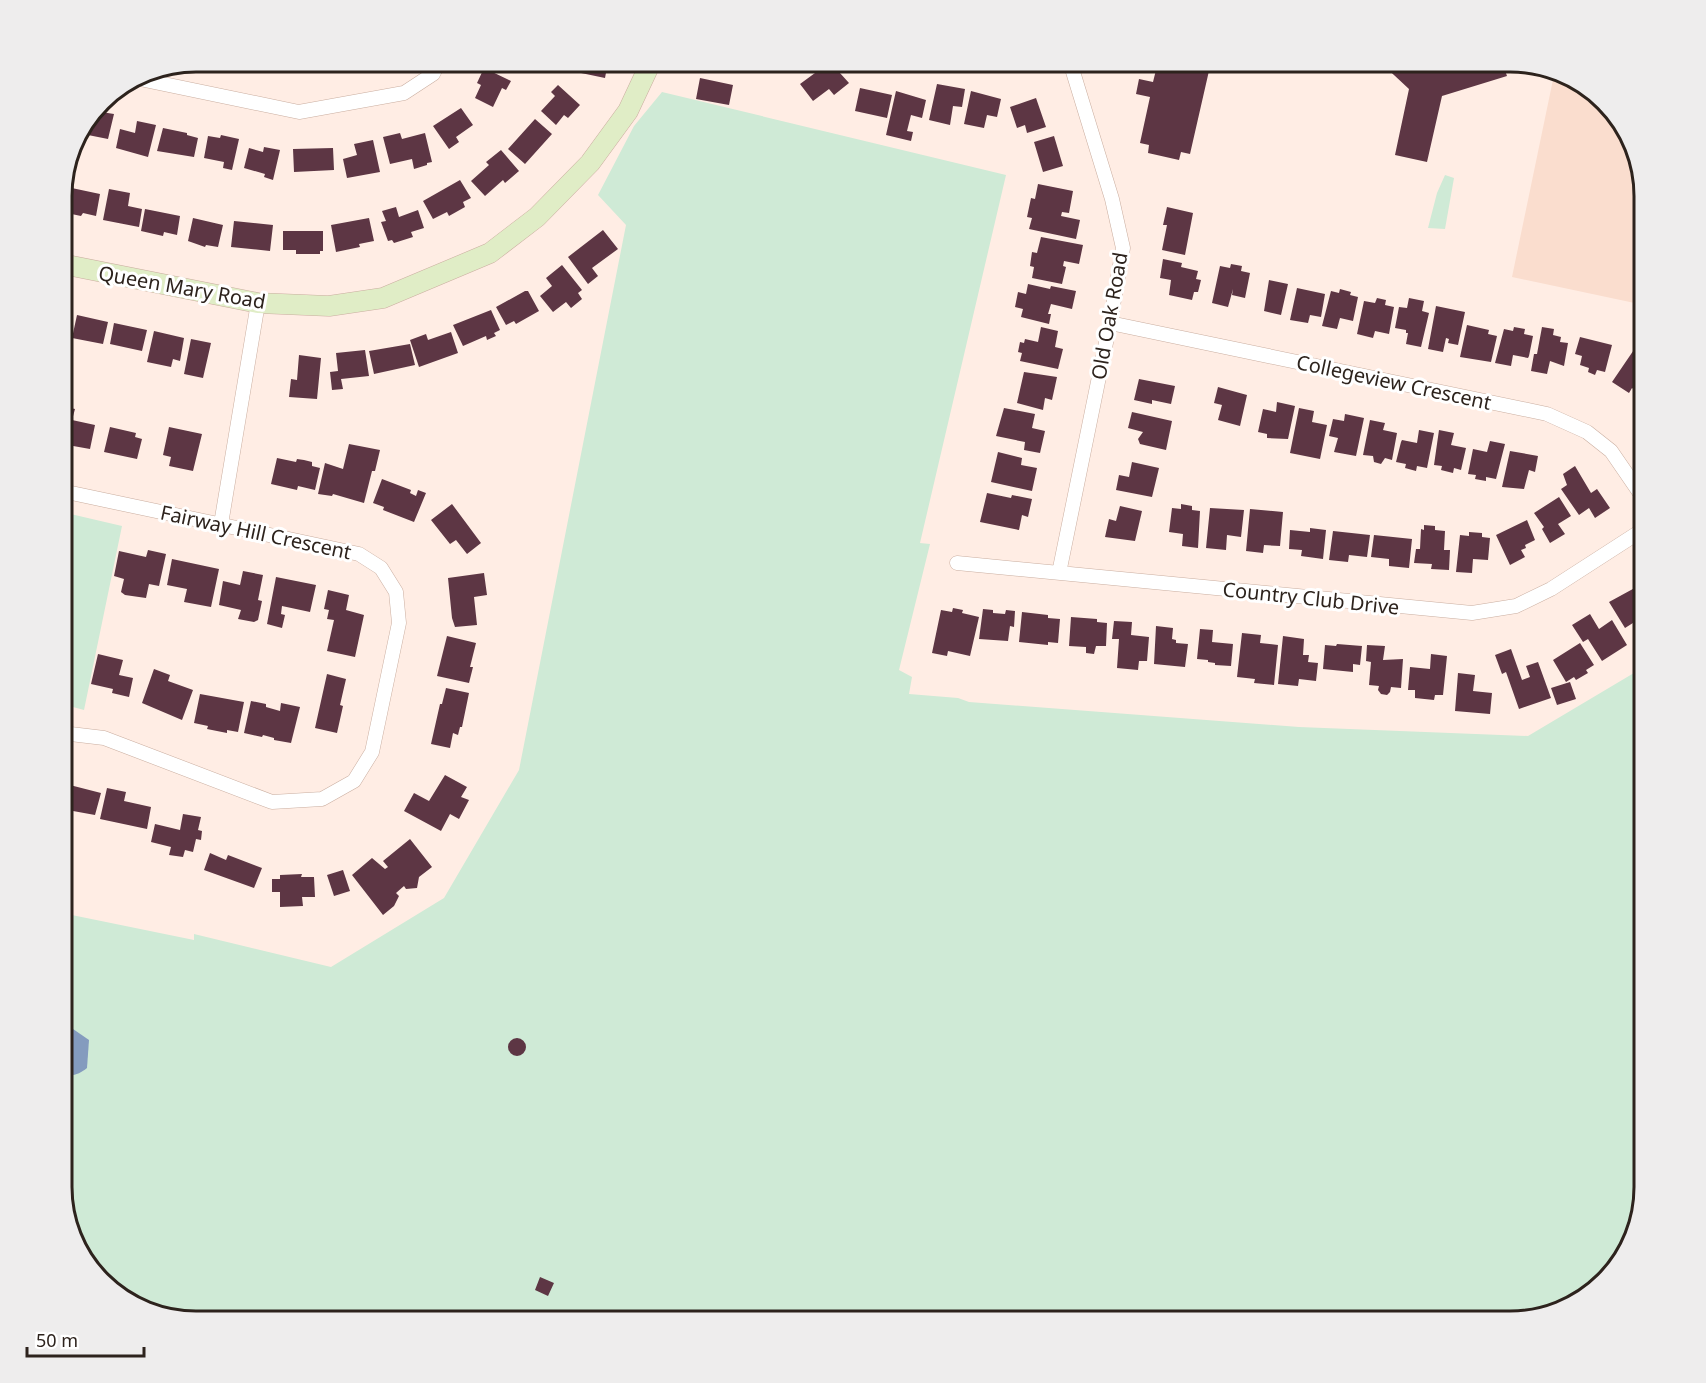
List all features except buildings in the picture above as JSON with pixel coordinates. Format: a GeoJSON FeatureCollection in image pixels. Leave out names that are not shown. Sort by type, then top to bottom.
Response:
{"type":"FeatureCollection","features":[{"type":"Feature","properties":{"kind":"street"},"geometry":{"type":"LineString","coordinates":[[149,81],[299,112],[404,93],[434,72]]}},
{"type":"Feature","properties":{"kind":"street","name":"Queen Mary Road"},"geometry":{"type":"LineString","coordinates":[[72,266],[258,303],[328,306],[383,298],[490,253],[537,217],[590,163],[628,111],[646,72]]}},
{"type":"Feature","properties":{"kind":"street","name":"Old Oak Road"},"geometry":{"type":"LineString","coordinates":[[1059,573],[1110,323],[1122,248],[1112,199],[1073,72]]}},
{"type":"Feature","properties":{"kind":"street"},"geometry":{"type":"LineString","coordinates":[[221,524],[258,303]]}},
{"type":"Feature","properties":{"kind":"street","name":"Collegeview Crescent"},"geometry":{"type":"LineString","coordinates":[[1110,323],[1547,414],[1587,432],[1611,451],[1634,484]]}},
{"type":"Feature","properties":{"kind":"street","name":"Fairway Hill Crescent"},"geometry":{"type":"LineString","coordinates":[[72,493],[358,554],[381,568],[396,592],[399,623],[372,752],[354,781],[322,799],[272,802],[104,738],[72,734]]}},
{"type":"Feature","properties":{"kind":"street","name":"Country Club Drive"},"geometry":{"type":"LineString","coordinates":[[957,563],[1472,613],[1516,606],[1551,589],[1634,535]]}},
{"type":"Feature","properties":{"kind":"shaded area"},"geometry":{"type":"Polygon","coordinates":[[[1553,80],[1579,93],[1598,108],[1625,148],[1632,172],[1634,196],[1634,303],[1512,277],[1553,80]]]}},
{"type":"Feature","properties":{"kind":"green space"},"geometry":{"type":"Polygon","coordinates":[[[662,92],[1006,175],[920,543],[930,544],[899,670],[912,677],[909,694],[958,698],[969,702],[1299,727],[1528,736],[1634,673],[1633,1203],[1625,1235],[1613,1256],[1592,1280],[1558,1302],[1518,1311],[188,1311],[172,1309],[141,1298],[114,1280],[98,1263],[81,1235],[72,1195],[72,915],[194,940],[194,934],[331,967],[444,898],[519,770],[626,225],[598,195],[634,126],[662,92]]]}},
{"type":"Feature","properties":{"kind":"green space"},"geometry":{"type":"Polygon","coordinates":[[[1445,175],[1454,178],[1445,229],[1428,228],[1437,193],[1445,175]]]}},
{"type":"Feature","properties":{"kind":"green space"},"geometry":{"type":"Polygon","coordinates":[[[72,514],[122,526],[84,710],[72,707],[72,514]]]}},
{"type":"Feature","properties":{"kind":"water"},"geometry":{"type":"Polygon","coordinates":[[[72,1029],[89,1040],[87,1068],[72,1075],[72,1029]]]}}]}
